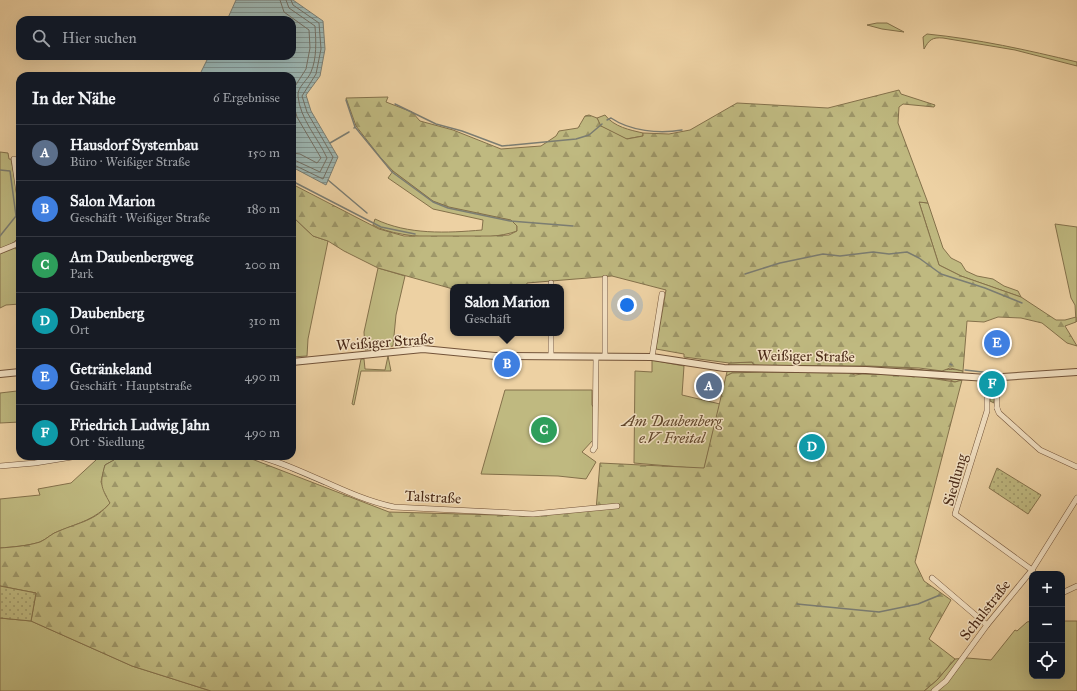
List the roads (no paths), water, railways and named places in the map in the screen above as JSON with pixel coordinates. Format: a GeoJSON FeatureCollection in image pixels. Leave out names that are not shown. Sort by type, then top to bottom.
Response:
{"type":"FeatureCollection","features":[{"type":"Feature","properties":{"kind":"street"},"geometry":{"type":"LineString","coordinates":[[14,158],[16,172]]}},
{"type":"Feature","properties":{"kind":"street"},"geometry":{"type":"LineString","coordinates":[[0,252],[12,247],[16,243]]}},
{"type":"Feature","properties":{"kind":"street"},"geometry":{"type":"LineString","coordinates":[[605,278],[605,356]]}},
{"type":"Feature","properties":{"kind":"street"},"geometry":{"type":"LineString","coordinates":[[652,356],[662,294]]}},
{"type":"Feature","properties":{"kind":"street"},"geometry":{"type":"LineString","coordinates":[[551,336],[551,356]]}},
{"type":"Feature","properties":{"kind":"street","name":"Weißiger Straße"},"geometry":{"type":"LineString","coordinates":[[296,362],[423,349],[489,355],[652,356],[724,368],[866,370],[987,378],[1077,372]]}},
{"type":"Feature","properties":{"kind":"street"},"geometry":{"type":"LineString","coordinates":[[593,450],[595,447],[596,356]]}},
{"type":"Feature","properties":{"kind":"street"},"geometry":{"type":"LineString","coordinates":[[0,374],[16,372]]}},
{"type":"Feature","properties":{"kind":"street","name":"Siedlung"},"geometry":{"type":"LineString","coordinates":[[987,378],[988,407],[955,514],[1032,571]]}},
{"type":"Feature","properties":{"kind":"street"},"geometry":{"type":"LineString","coordinates":[[997,378],[997,408],[999,413],[1034,446],[1046,454],[1077,467]]}},
{"type":"Feature","properties":{"kind":"street"},"geometry":{"type":"LineString","coordinates":[[988,407],[997,408]]}},
{"type":"Feature","properties":{"kind":"street"},"geometry":{"type":"LineString","coordinates":[[0,466],[53,460]]}},
{"type":"Feature","properties":{"kind":"street","name":"Talstraße"},"geometry":{"type":"LineString","coordinates":[[270,460],[283,464],[347,492],[394,507],[532,514],[617,506]]}},
{"type":"Feature","properties":{"kind":"street","name":"Schulstraße"},"geometry":{"type":"LineString","coordinates":[[1034,571],[1077,498]]}},
{"type":"Feature","properties":{"kind":"street","name":"Schulstraße"},"geometry":{"type":"LineString","coordinates":[[934,691],[946,681],[987,625],[1029,577]]}},
{"type":"Feature","properties":{"kind":"street"},"geometry":{"type":"LineString","coordinates":[[932,578],[987,625]]}},
{"type":"Feature","properties":{"kind":"street"},"geometry":{"type":"LineString","coordinates":[[1065,592],[1077,586]]}},
{"type":"Feature","properties":{"kind":"water"},"geometry":{"type":"Polygon","coordinates":[[[236,0],[293,0],[323,21],[325,49],[320,76],[306,95],[311,111],[338,157],[326,185],[296,169],[296,72],[201,72],[207,60],[296,60],[296,16],[229,16],[236,0]]]}},
{"type":"Feature","properties":{"kind":"waterway"},"geometry":{"type":"LineString","coordinates":[[346,100],[355,127]]}},
{"type":"Feature","properties":{"kind":"waterway"},"geometry":{"type":"LineString","coordinates":[[395,104],[436,124],[462,131],[502,146],[576,139],[589,135],[602,124]]}},
{"type":"Feature","properties":{"kind":"waterway"},"geometry":{"type":"LineString","coordinates":[[607,120],[611,118],[636,129],[664,132],[682,130]]}},
{"type":"Feature","properties":{"kind":"waterway"},"geometry":{"type":"LineString","coordinates":[[354,128],[355,127],[392,172],[433,202],[448,208],[510,221],[573,226]]}},
{"type":"Feature","properties":{"kind":"waterway"},"geometry":{"type":"LineString","coordinates":[[330,143],[349,132]]}},
{"type":"Feature","properties":{"kind":"waterway"},"geometry":{"type":"LineString","coordinates":[[0,170],[10,171],[16,216],[0,236]]}},
{"type":"Feature","properties":{"kind":"waterway"},"geometry":{"type":"LineString","coordinates":[[328,180],[367,213]]}},
{"type":"Feature","properties":{"kind":"waterway"},"geometry":{"type":"LineString","coordinates":[[296,183],[381,227],[415,234]]}},
{"type":"Feature","properties":{"kind":"waterway"},"geometry":{"type":"LineString","coordinates":[[745,274],[780,263],[823,254],[840,256],[873,252],[889,254],[907,252],[919,258],[941,274],[985,288],[1022,303]]}},
{"type":"Feature","properties":{"kind":"waterway"},"geometry":{"type":"LineString","coordinates":[[965,370],[991,373]]}},
{"type":"Feature","properties":{"kind":"waterway"},"geometry":{"type":"LineString","coordinates":[[291,470],[324,484]]}},
{"type":"Feature","properties":{"kind":"waterway"},"geometry":{"type":"LineString","coordinates":[[797,604],[879,612],[918,604],[940,595]]}},
{"type":"Feature","properties":{"kind":"place","name":"Getränkeland"},"geometry":{"type":"Point","coordinates":[997,343]}},
{"type":"Feature","properties":{"kind":"place","name":"Salon Marion"},"geometry":{"type":"Point","coordinates":[507,364]}},
{"type":"Feature","properties":{"kind":"place","name":"Friedrich Ludwig Jahn"},"geometry":{"type":"Point","coordinates":[992,384]}},
{"type":"Feature","properties":{"kind":"place","name":"Hausdorf Systembau"},"geometry":{"type":"Point","coordinates":[709,386]}},
{"type":"Feature","properties":{"kind":"place","name":"Am Daubenbergweg"},"geometry":{"type":"Point","coordinates":[544,430]}},
{"type":"Feature","properties":{"kind":"place","name":"Daubenberg"},"geometry":{"type":"Point","coordinates":[812,447]}},
{"type":"Feature","properties":{"kind":"park label","name":"Am Daubenberg e.V. Freital"},"geometry":{"type":"Point","coordinates":[672,430]}}]}
